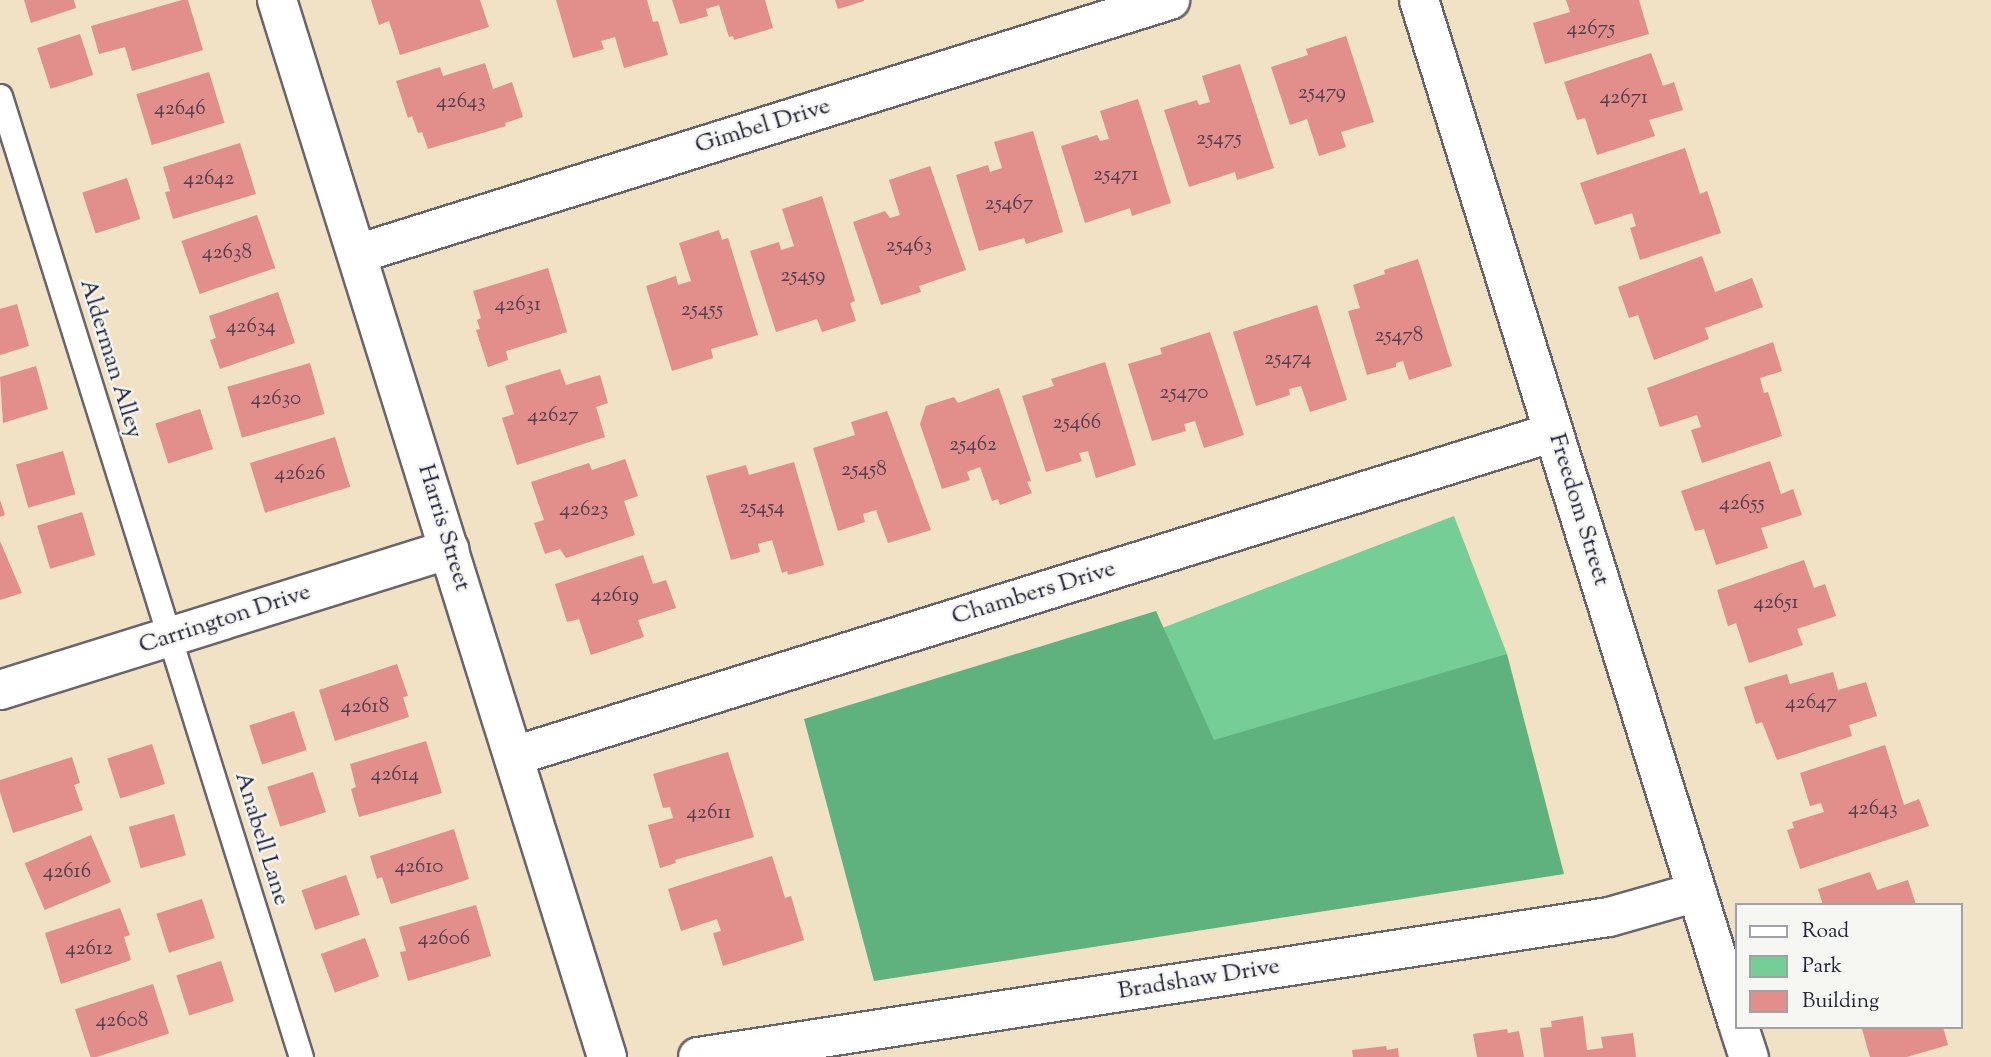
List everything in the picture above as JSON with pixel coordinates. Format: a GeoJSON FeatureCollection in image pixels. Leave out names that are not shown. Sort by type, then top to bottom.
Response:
{"type":"FeatureCollection","features":[{"type":"Feature","properties":{"kind":"street","name":"Harris Street"},"geometry":{"type":"LineString","coordinates":[[277,0],[607,1057]]}},
{"type":"Feature","properties":{"kind":"street","name":"Gimbel Drive"},"geometry":{"type":"LineString","coordinates":[[357,254],[1170,0]]}},
{"type":"Feature","properties":{"kind":"street","name":"Freedom Street"},"geometry":{"type":"LineString","coordinates":[[1419,0],[1736,1018]]}},
{"type":"Feature","properties":{"kind":"street","name":"Chambers Drive"},"geometry":{"type":"LineString","coordinates":[[514,756],[1554,432]]}},
{"type":"Feature","properties":{"kind":"street","name":"Carrington Drive"},"geometry":{"type":"LineString","coordinates":[[0,690],[449,549]]}},
{"type":"Feature","properties":{"kind":"street","name":"Bradshaw Drive"},"geometry":{"type":"LineString","coordinates":[[698,1057],[1609,917],[1697,891]]}},
{"type":"Feature","properties":{"kind":"street"},"geometry":{"type":"LineString","coordinates":[[1740,1029],[1749,1057]]}},
{"type":"Feature","properties":{"kind":"lane","name":"Alderman Alley"},"geometry":{"type":"LineString","coordinates":[[0,96],[170,637]]}},
{"type":"Feature","properties":{"kind":"lane","name":"Anabell Lane"},"geometry":{"type":"LineString","coordinates":[[170,637],[301,1057]]}},
{"type":"Feature","properties":{"kind":"green space"},"geometry":{"type":"Polygon","coordinates":[[[1454,516],[1507,654],[1215,766],[1162,628],[1454,516]]]}},
{"type":"Feature","properties":{"kind":"green space"},"geometry":{"type":"Polygon","coordinates":[[[1156,611],[1214,740],[1507,654],[1564,874],[874,981],[804,719],[1156,611]]]}},
{"type":"Feature","properties":{"kind":"building"},"geometry":{"type":"Polygon","coordinates":[[[24,0],[74,0],[76,8],[31,23],[24,0]]]}},
{"type":"Feature","properties":{"kind":"building"},"geometry":{"type":"Polygon","coordinates":[[[188,0],[203,50],[132,71],[125,47],[99,54],[91,26],[188,0]]]}},
{"type":"Feature","properties":{"kind":"building"},"geometry":{"type":"Polygon","coordinates":[[[371,0],[480,0],[489,27],[400,55],[389,21],[379,25],[371,0]]]}},
{"type":"Feature","properties":{"kind":"building"},"geometry":{"type":"Polygon","coordinates":[[[556,0],[647,0],[653,22],[658,21],[668,55],[624,68],[615,37],[601,41],[604,49],[573,58],[556,0]]]}},
{"type":"Feature","properties":{"kind":"building"},"geometry":{"type":"Polygon","coordinates":[[[672,0],[765,0],[773,28],[734,40],[733,36],[729,37],[719,5],[706,9],[708,16],[680,24],[672,0]]]}},
{"type":"Feature","properties":{"kind":"building"},"geometry":{"type":"Polygon","coordinates":[[[835,0],[864,0],[864,1],[838,9],[835,0]]]}},
{"type":"Feature","properties":{"kind":"building"},"geometry":{"type":"Polygon","coordinates":[[[1566,0],[1639,0],[1649,34],[1545,64],[1533,23],[1570,12],[1566,0]]]}},
{"type":"Feature","properties":{"kind":"building"},"geometry":{"type":"Polygon","coordinates":[[[80,34],[93,75],[50,89],[37,48],[80,34]]]}},
{"type":"Feature","properties":{"kind":"building"},"geometry":{"type":"Polygon","coordinates":[[[1346,36],[1374,122],[1341,132],[1346,147],[1319,156],[1307,119],[1290,125],[1271,67],[1308,55],[1306,49],[1346,36]]]}},
{"type":"Feature","properties":{"kind":"building"},"geometry":{"type":"Polygon","coordinates":[[[1651,53],[1663,86],[1674,82],[1683,110],[1649,120],[1655,136],[1597,155],[1585,118],[1577,120],[1564,82],[1651,53]]]}},
{"type":"Feature","properties":{"kind":"building"},"geometry":{"type":"Polygon","coordinates":[[[485,63],[493,89],[512,82],[523,117],[505,123],[506,126],[428,149],[412,116],[408,118],[396,81],[440,67],[443,76],[485,63]]]}},
{"type":"Feature","properties":{"kind":"building"},"geometry":{"type":"Polygon","coordinates":[[[1240,64],[1274,168],[1237,180],[1235,172],[1189,187],[1164,110],[1197,100],[1199,105],[1210,102],[1202,76],[1240,64]]]}},
{"type":"Feature","properties":{"kind":"building"},"geometry":{"type":"Polygon","coordinates":[[[209,72],[224,123],[152,145],[136,94],[209,72]]]}},
{"type":"Feature","properties":{"kind":"building"},"geometry":{"type":"Polygon","coordinates":[[[1138,99],[1171,203],[1132,216],[1130,208],[1085,223],[1061,146],[1097,135],[1100,141],[1109,139],[1100,111],[1138,99]]]}},
{"type":"Feature","properties":{"kind":"building"},"geometry":{"type":"Polygon","coordinates":[[[1033,131],[1063,232],[1026,244],[1024,238],[979,251],[956,175],[988,165],[990,172],[1002,168],[994,142],[1033,131]]]}},
{"type":"Feature","properties":{"kind":"building"},"geometry":{"type":"Polygon","coordinates":[[[240,143],[256,194],[173,219],[165,192],[170,191],[163,167],[240,143]]]}},
{"type":"Feature","properties":{"kind":"building"},"geometry":{"type":"Polygon","coordinates":[[[1685,148],[1700,194],[1707,191],[1721,233],[1640,260],[1630,228],[1636,226],[1632,213],[1595,225],[1580,183],[1685,148]]]}},
{"type":"Feature","properties":{"kind":"building"},"geometry":{"type":"Polygon","coordinates":[[[930,166],[966,270],[919,286],[921,292],[881,305],[853,222],[885,211],[890,218],[900,215],[889,180],[930,166]]]}},
{"type":"Feature","properties":{"kind":"building"},"geometry":{"type":"Polygon","coordinates":[[[127,178],[140,219],[96,233],[82,193],[127,178]]]}},
{"type":"Feature","properties":{"kind":"building"},"geometry":{"type":"Polygon","coordinates":[[[822,196],[855,301],[850,303],[856,321],[822,332],[817,319],[776,332],[750,251],[779,242],[781,250],[794,246],[782,209],[822,196]]]}},
{"type":"Feature","properties":{"kind":"building"},"geometry":{"type":"Polygon","coordinates":[[[257,215],[275,268],[200,294],[181,241],[257,215]]]}},
{"type":"Feature","properties":{"kind":"building"},"geometry":{"type":"Polygon","coordinates":[[[719,230],[722,240],[728,238],[758,335],[711,349],[713,358],[672,371],[646,286],[676,276],[678,285],[691,281],[679,243],[719,230]]]}},
{"type":"Feature","properties":{"kind":"building"},"geometry":{"type":"Polygon","coordinates":[[[1702,256],[1715,292],[1752,278],[1763,307],[1705,328],[1709,339],[1654,360],[1638,315],[1629,318],[1618,287],[1702,256]]]}},
{"type":"Feature","properties":{"kind":"building"},"geometry":{"type":"Polygon","coordinates":[[[1418,259],[1452,366],[1409,380],[1403,361],[1396,363],[1396,367],[1367,375],[1348,311],[1360,308],[1353,285],[1385,274],[1384,270],[1418,259]]]}},
{"type":"Feature","properties":{"kind":"building"},"geometry":{"type":"Polygon","coordinates":[[[548,268],[567,332],[506,351],[508,360],[488,367],[476,330],[480,329],[477,320],[481,318],[473,291],[548,268]]]}},
{"type":"Feature","properties":{"kind":"building"},"geometry":{"type":"Polygon","coordinates":[[[278,292],[295,343],[220,369],[210,340],[216,338],[209,316],[278,292]]]}},
{"type":"Feature","properties":{"kind":"building"},"geometry":{"type":"Polygon","coordinates":[[[17,304],[29,346],[0,355],[0,309],[17,304]]]}},
{"type":"Feature","properties":{"kind":"building"},"geometry":{"type":"Polygon","coordinates":[[[1317,305],[1347,400],[1310,412],[1301,386],[1289,389],[1290,395],[1256,406],[1233,332],[1317,305]]]}},
{"type":"Feature","properties":{"kind":"building"},"geometry":{"type":"Polygon","coordinates":[[[1210,332],[1244,435],[1204,448],[1195,421],[1184,424],[1186,431],[1152,441],[1128,364],[1162,354],[1160,348],[1210,332]]]}},
{"type":"Feature","properties":{"kind":"building"},"geometry":{"type":"Polygon","coordinates":[[[1773,342],[1782,371],[1760,378],[1764,393],[1768,392],[1782,436],[1702,463],[1691,430],[1701,427],[1697,415],[1660,427],[1647,388],[1773,342]]]}},
{"type":"Feature","properties":{"kind":"building"},"geometry":{"type":"Polygon","coordinates":[[[1105,362],[1136,465],[1096,478],[1088,451],[1079,453],[1082,461],[1046,472],[1022,396],[1054,386],[1051,379],[1105,362]]]}},
{"type":"Feature","properties":{"kind":"building"},"geometry":{"type":"Polygon","coordinates":[[[310,363],[325,414],[242,438],[227,387],[310,363]]]}},
{"type":"Feature","properties":{"kind":"building"},"geometry":{"type":"Polygon","coordinates":[[[36,366],[48,409],[3,423],[0,377],[36,366]]]}},
{"type":"Feature","properties":{"kind":"building"},"geometry":{"type":"Polygon","coordinates":[[[560,369],[566,385],[600,375],[608,403],[596,407],[605,437],[517,465],[502,418],[514,414],[505,386],[560,369]]]}},
{"type":"Feature","properties":{"kind":"building"},"geometry":{"type":"Polygon","coordinates":[[[999,388],[1031,481],[1027,482],[1032,493],[1000,505],[998,499],[992,501],[980,467],[967,472],[970,480],[942,489],[920,424],[926,406],[954,397],[958,403],[999,388]]]}},
{"type":"Feature","properties":{"kind":"building"},"geometry":{"type":"Polygon","coordinates":[[[200,409],[213,449],[168,463],[155,424],[200,409]]]}},
{"type":"Feature","properties":{"kind":"building"},"geometry":{"type":"Polygon","coordinates":[[[887,411],[931,530],[888,543],[876,510],[863,514],[865,522],[838,531],[813,448],[855,435],[851,422],[887,411]]]}},
{"type":"Feature","properties":{"kind":"building"},"geometry":{"type":"Polygon","coordinates":[[[335,437],[350,487],[265,513],[250,463],[335,437]]]}},
{"type":"Feature","properties":{"kind":"building"},"geometry":{"type":"Polygon","coordinates":[[[63,451],[75,494],[28,508],[16,465],[63,451]]]}},
{"type":"Feature","properties":{"kind":"building"},"geometry":{"type":"Polygon","coordinates":[[[625,459],[638,496],[624,501],[635,535],[566,558],[560,549],[545,554],[534,523],[544,520],[531,482],[589,463],[592,470],[625,459]]]}},
{"type":"Feature","properties":{"kind":"building"},"geometry":{"type":"Polygon","coordinates":[[[1770,461],[1781,494],[1793,489],[1802,515],[1761,528],[1768,548],[1716,565],[1704,529],[1695,531],[1681,491],[1770,461]]]}},
{"type":"Feature","properties":{"kind":"building"},"geometry":{"type":"Polygon","coordinates":[[[794,462],[824,565],[788,575],[787,571],[782,573],[772,540],[758,544],[760,552],[731,560],[706,476],[746,465],[749,475],[794,462]]]}},
{"type":"Feature","properties":{"kind":"building"},"geometry":{"type":"Polygon","coordinates":[[[0,500],[5,515],[0,517],[0,500]]]}},
{"type":"Feature","properties":{"kind":"building"},"geometry":{"type":"Polygon","coordinates":[[[82,512],[95,555],[50,569],[37,526],[82,512]]]}},
{"type":"Feature","properties":{"kind":"building"},"geometry":{"type":"Polygon","coordinates":[[[0,541],[22,593],[0,600],[0,541]]]}},
{"type":"Feature","properties":{"kind":"building"},"geometry":{"type":"Polygon","coordinates":[[[643,555],[653,584],[666,580],[676,608],[638,620],[644,637],[591,655],[579,619],[567,622],[555,584],[643,555]]]}},
{"type":"Feature","properties":{"kind":"building"},"geometry":{"type":"Polygon","coordinates":[[[1804,560],[1814,588],[1825,584],[1836,616],[1797,629],[1803,645],[1749,663],[1736,623],[1728,626],[1717,590],[1804,560]]]}},
{"type":"Feature","properties":{"kind":"building"},"geometry":{"type":"Polygon","coordinates":[[[397,664],[408,696],[403,697],[409,717],[335,741],[319,690],[397,664]]]}},
{"type":"Feature","properties":{"kind":"building"},"geometry":{"type":"Polygon","coordinates":[[[1833,672],[1838,690],[1866,682],[1877,716],[1849,725],[1852,736],[1777,760],[1762,722],[1756,724],[1744,687],[1787,674],[1790,684],[1833,672]]]}},
{"type":"Feature","properties":{"kind":"building"},"geometry":{"type":"Polygon","coordinates":[[[294,711],[307,750],[262,765],[249,726],[294,711]]]}},
{"type":"Feature","properties":{"kind":"building"},"geometry":{"type":"Polygon","coordinates":[[[426,741],[442,793],[359,817],[351,789],[356,787],[350,764],[426,741]]]}},
{"type":"Feature","properties":{"kind":"building"},"geometry":{"type":"Polygon","coordinates":[[[152,744],[165,784],[120,798],[107,759],[152,744]]]}},
{"type":"Feature","properties":{"kind":"building"},"geometry":{"type":"Polygon","coordinates":[[[1885,745],[1904,805],[1919,799],[1929,826],[1800,869],[1787,830],[1794,828],[1792,822],[1824,812],[1821,803],[1810,806],[1800,773],[1885,745]]]}},
{"type":"Feature","properties":{"kind":"building"},"geometry":{"type":"Polygon","coordinates":[[[728,752],[754,837],[675,860],[676,863],[660,868],[648,825],[673,818],[670,807],[663,808],[653,774],[728,752]]]}},
{"type":"Feature","properties":{"kind":"building"},"geometry":{"type":"Polygon","coordinates":[[[72,757],[80,783],[74,785],[83,810],[13,833],[0,792],[0,780],[72,757]]]}},
{"type":"Feature","properties":{"kind":"building"},"geometry":{"type":"Polygon","coordinates":[[[313,772],[326,812],[280,827],[267,787],[313,772]]]}},
{"type":"Feature","properties":{"kind":"building"},"geometry":{"type":"Polygon","coordinates":[[[174,814],[186,855],[141,868],[129,827],[174,814]]]}},
{"type":"Feature","properties":{"kind":"building"},"geometry":{"type":"Polygon","coordinates":[[[454,829],[469,879],[391,904],[382,877],[377,879],[370,856],[454,829]]]}},
{"type":"Feature","properties":{"kind":"building"},"geometry":{"type":"Polygon","coordinates":[[[91,835],[111,882],[45,910],[25,863],[91,835]]]}},
{"type":"Feature","properties":{"kind":"building"},"geometry":{"type":"Polygon","coordinates":[[[772,856],[785,898],[791,896],[804,940],[723,966],[713,933],[721,931],[717,919],[681,931],[668,889],[772,856]]]}},
{"type":"Feature","properties":{"kind":"building"},"geometry":{"type":"Polygon","coordinates":[[[1870,872],[1877,890],[1908,880],[1915,903],[1822,903],[1818,889],[1870,872]]]}},
{"type":"Feature","properties":{"kind":"building"},"geometry":{"type":"Polygon","coordinates":[[[346,875],[360,915],[315,930],[302,890],[346,875]]]}},
{"type":"Feature","properties":{"kind":"building"},"geometry":{"type":"Polygon","coordinates":[[[202,899],[215,938],[169,953],[156,914],[202,899]]]}},
{"type":"Feature","properties":{"kind":"building"},"geometry":{"type":"Polygon","coordinates":[[[476,905],[491,956],[408,981],[400,952],[406,951],[399,927],[476,905]]]}},
{"type":"Feature","properties":{"kind":"building"},"geometry":{"type":"Polygon","coordinates":[[[120,908],[130,935],[124,937],[131,960],[61,984],[45,933],[120,908]]]}},
{"type":"Feature","properties":{"kind":"building"},"geometry":{"type":"Polygon","coordinates":[[[365,938],[379,977],[335,993],[321,954],[365,938]]]}},
{"type":"Feature","properties":{"kind":"building"},"geometry":{"type":"Polygon","coordinates":[[[221,961],[234,1001],[189,1015],[176,976],[221,961]]]}},
{"type":"Feature","properties":{"kind":"building"},"geometry":{"type":"Polygon","coordinates":[[[153,984],[169,1033],[90,1057],[75,1009],[153,984]]]}},
{"type":"Feature","properties":{"kind":"building"},"geometry":{"type":"Polygon","coordinates":[[[1583,1016],[1587,1050],[1603,1048],[1601,1037],[1633,1033],[1636,1057],[1544,1057],[1540,1028],[1552,1027],[1551,1021],[1583,1016]]]}},
{"type":"Feature","properties":{"kind":"building"},"geometry":{"type":"Polygon","coordinates":[[[1507,1029],[1508,1033],[1519,1031],[1524,1057],[1477,1057],[1473,1034],[1507,1029]]]}},
{"type":"Feature","properties":{"kind":"building"},"geometry":{"type":"Polygon","coordinates":[[[1862,1029],[1944,1029],[1948,1045],[1907,1057],[1870,1057],[1862,1029]]]}},
{"type":"Feature","properties":{"kind":"building"},"geometry":{"type":"Polygon","coordinates":[[[1386,1046],[1387,1050],[1398,1048],[1399,1057],[1353,1057],[1352,1050],[1386,1046]]]}}]}
